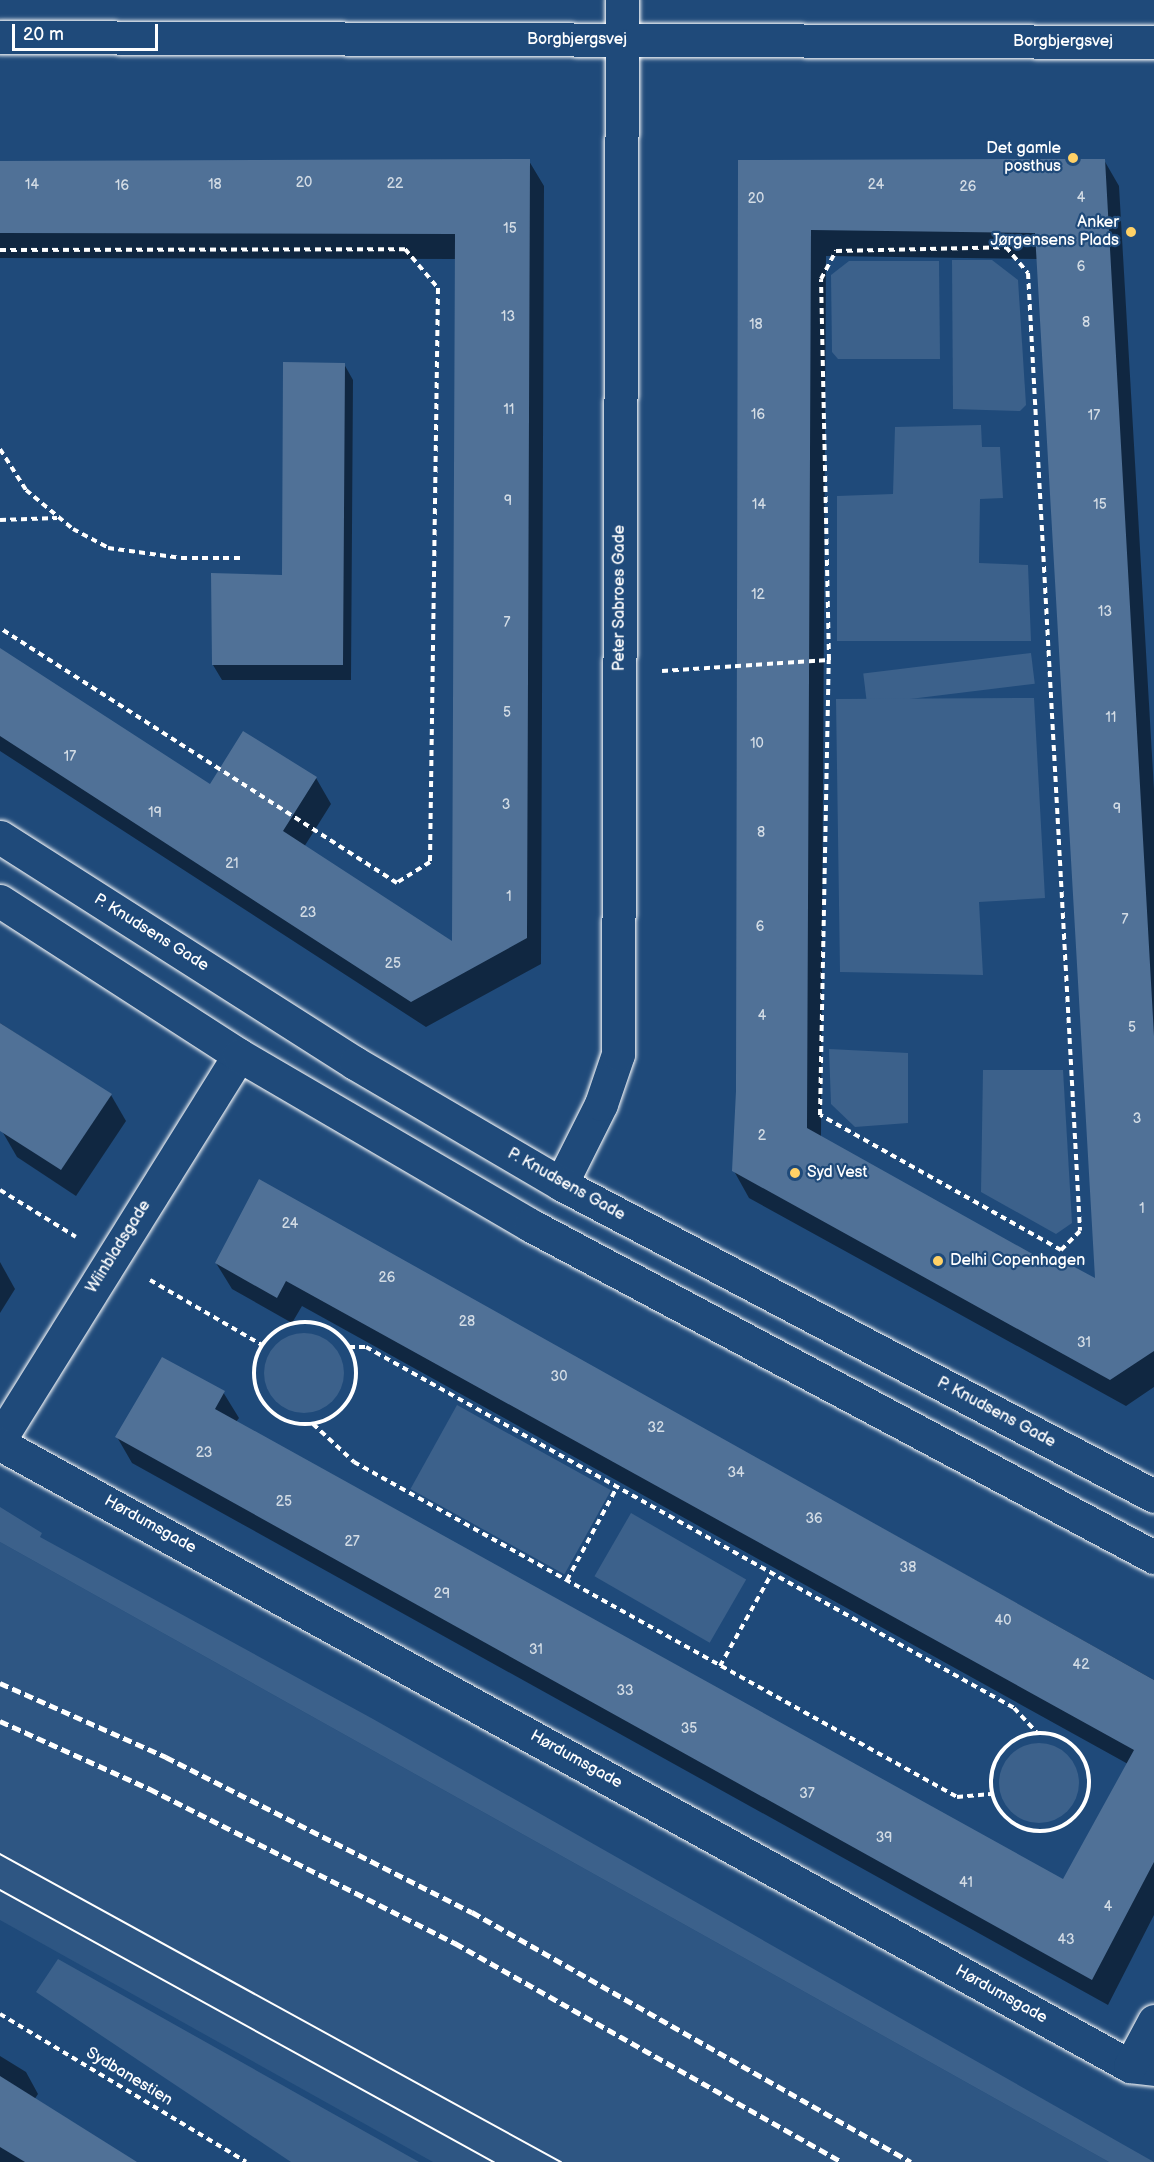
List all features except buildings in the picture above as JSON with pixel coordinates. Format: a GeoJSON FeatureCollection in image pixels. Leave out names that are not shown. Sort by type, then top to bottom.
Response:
{"type":"FeatureCollection","features":[{"type":"Feature","properties":{"kind":"street","name":"Peter Sabroes Gade"},"geometry":{"type":"LineString","coordinates":[[561,1184],[601,1104],[618,1054],[622,0]]}},
{"type":"Feature","properties":{"kind":"street","name":"Borgbjergsvej"},"geometry":{"type":"LineString","coordinates":[[0,38],[1154,42]]}},
{"type":"Feature","properties":{"kind":"street","name":"P. Knudsens Gade"},"geometry":{"type":"LineString","coordinates":[[0,837],[355,1063],[561,1184],[1154,1496]]}},
{"type":"Feature","properties":{"kind":"street"},"geometry":{"type":"LineString","coordinates":[[0,901],[239,1055],[530,1226],[1154,1557]]}},
{"type":"Feature","properties":{"kind":"street","name":"Wiinbladsgade"},"geometry":{"type":"LineString","coordinates":[[0,1441],[239,1055]]}},
{"type":"Feature","properties":{"kind":"street","name":"Hørdumsgade"},"geometry":{"type":"LineString","coordinates":[[0,1441],[1142,2068]]}},
{"type":"Feature","properties":{"kind":"street"},"geometry":{"type":"LineString","coordinates":[[1142,2068],[1154,2021]]}},
{"type":"Feature","properties":{"kind":"path"},"geometry":{"type":"LineString","coordinates":[[1006,247],[1028,273],[1080,1231],[1061,1250],[820,1115],[829,660],[821,279],[836,251],[1006,247]]}},
{"type":"Feature","properties":{"kind":"path"},"geometry":{"type":"LineString","coordinates":[[0,250],[405,249],[438,288],[430,862],[397,883],[0,628]]}},
{"type":"Feature","properties":{"kind":"path"},"geometry":{"type":"LineString","coordinates":[[0,449],[26,490],[58,518],[108,548],[181,558],[240,558]]}},
{"type":"Feature","properties":{"kind":"path"},"geometry":{"type":"LineString","coordinates":[[0,520],[58,518]]}},
{"type":"Feature","properties":{"kind":"path"},"geometry":{"type":"LineString","coordinates":[[619,673],[829,660]]}},
{"type":"Feature","properties":{"kind":"path"},"geometry":{"type":"LineString","coordinates":[[0,1190],[111,1260],[262,1345]]}},
{"type":"Feature","properties":{"kind":"path"},"geometry":{"type":"LineString","coordinates":[[306,1322],[327,1327],[349,1347],[355,1363],[351,1395],[329,1418],[313,1424],[280,1418],[258,1394],[255,1360],[262,1345],[285,1326],[306,1322]]}},
{"type":"Feature","properties":{"kind":"path"},"geometry":{"type":"LineString","coordinates":[[349,1347],[366,1347],[616,1490],[772,1573],[1014,1708],[1036,1732]]}},
{"type":"Feature","properties":{"kind":"path"},"geometry":{"type":"LineString","coordinates":[[313,1424],[354,1462],[957,1797],[991,1794]]}},
{"type":"Feature","properties":{"kind":"path"},"geometry":{"type":"LineString","coordinates":[[567,1580],[616,1490]]}},
{"type":"Feature","properties":{"kind":"path"},"geometry":{"type":"LineString","coordinates":[[720,1666],[772,1573]]}},
{"type":"Feature","properties":{"kind":"path"},"geometry":{"type":"LineString","coordinates":[[1036,1732],[1053,1733],[1067,1740],[1083,1758],[1089,1781],[1080,1811],[1054,1830],[1022,1829],[997,1808],[991,1794],[990,1776],[1000,1753],[1019,1736],[1036,1732]]}},
{"type":"Feature","properties":{"kind":"path","name":"Sydbanestien"},"geometry":{"type":"LineString","coordinates":[[0,2013],[246,2162]]}},
{"type":"Feature","properties":{"kind":"shaded area"},"geometry":{"type":"Polygon","coordinates":[[[952,260],[992,260],[1018,280],[1026,405],[1020,411],[953,409],[952,260]]]}},
{"type":"Feature","properties":{"kind":"shaded area"},"geometry":{"type":"Polygon","coordinates":[[[849,261],[939,261],[940,359],[838,359],[832,352],[831,275],[849,261]]]}},
{"type":"Feature","properties":{"kind":"shaded area"},"geometry":{"type":"Polygon","coordinates":[[[981,425],[982,447],[1000,447],[1003,498],[980,499],[979,563],[1028,565],[1031,641],[837,641],[837,496],[893,494],[895,427],[981,425]]]}},
{"type":"Feature","properties":{"kind":"shaded area"},"geometry":{"type":"Polygon","coordinates":[[[1031,653],[1035,684],[867,704],[863,674],[1031,653]]]}},
{"type":"Feature","properties":{"kind":"shaded area"},"geometry":{"type":"Polygon","coordinates":[[[1034,698],[1045,898],[979,902],[983,975],[840,972],[836,699],[1034,698]]]}},
{"type":"Feature","properties":{"kind":"shaded area"},"geometry":{"type":"Polygon","coordinates":[[[829,1049],[908,1053],[908,1123],[855,1127],[831,1104],[829,1049]]]}},
{"type":"Feature","properties":{"kind":"shaded area"},"geometry":{"type":"Polygon","coordinates":[[[983,1070],[1063,1070],[1072,1223],[1056,1234],[981,1192],[983,1070]]]}},
{"type":"Feature","properties":{"kind":"shaded area"},"geometry":{"type":"Polygon","coordinates":[[[304,1333],[319,1336],[332,1345],[341,1358],[344,1373],[341,1388],[332,1401],[319,1410],[304,1413],[289,1410],[276,1401],[267,1388],[264,1373],[267,1358],[276,1345],[289,1336],[304,1333]]]}},
{"type":"Feature","properties":{"kind":"shaded area"},"geometry":{"type":"Polygon","coordinates":[[[457,1405],[611,1490],[564,1574],[410,1489],[457,1405]]]}},
{"type":"Feature","properties":{"kind":"shaded area"},"geometry":{"type":"Polygon","coordinates":[[[0,1507],[42,1533],[40,1537],[373,1719],[1154,2162],[1109,2162],[0,1542],[0,1507]]]}},
{"type":"Feature","properties":{"kind":"shaded area"},"geometry":{"type":"Polygon","coordinates":[[[631,1513],[746,1580],[710,1643],[594,1576],[631,1513]]]}},
{"type":"Feature","properties":{"kind":"shaded area"},"geometry":{"type":"Polygon","coordinates":[[[0,1542],[1109,2162],[433,2162],[0,1920],[0,1542]]]}},
{"type":"Feature","properties":{"kind":"shaded area"},"geometry":{"type":"Polygon","coordinates":[[[1039,1743],[1054,1746],[1067,1755],[1076,1768],[1079,1783],[1076,1798],[1067,1811],[1054,1820],[1039,1823],[1024,1820],[1011,1811],[1002,1798],[999,1783],[1002,1768],[1011,1755],[1024,1746],[1039,1743]]]}},
{"type":"Feature","properties":{"kind":"shaded area"},"geometry":{"type":"Polygon","coordinates":[[[58,1959],[419,2162],[291,2162],[36,1992],[58,1959]]]}},
{"type":"Feature","properties":{"kind":"tram line"},"geometry":{"type":"LineString","coordinates":[[0,1854],[561,2162]]}},
{"type":"Feature","properties":{"kind":"tram line"},"geometry":{"type":"LineString","coordinates":[[0,1890],[494,2162]]}},
{"type":"Feature","properties":{"kind":"railway"},"geometry":{"type":"LineString","coordinates":[[0,1683],[166,1757],[472,1912],[911,2162]]}},
{"type":"Feature","properties":{"kind":"railway"},"geometry":{"type":"LineString","coordinates":[[0,1721],[150,1789],[455,1943],[842,2162]]}},
{"type":"Feature","properties":{"kind":"place","name":"Det gamle posthus"},"geometry":{"type":"Point","coordinates":[1073,158]}},
{"type":"Feature","properties":{"kind":"place","name":"Anker Jørgensens Plads"},"geometry":{"type":"Point","coordinates":[1131,232]}},
{"type":"Feature","properties":{"kind":"place","name":"Syd Vest"},"geometry":{"type":"Point","coordinates":[795,1173]}},
{"type":"Feature","properties":{"kind":"place","name":"Delhi Copenhagen"},"geometry":{"type":"Point","coordinates":[938,1261]}}]}
